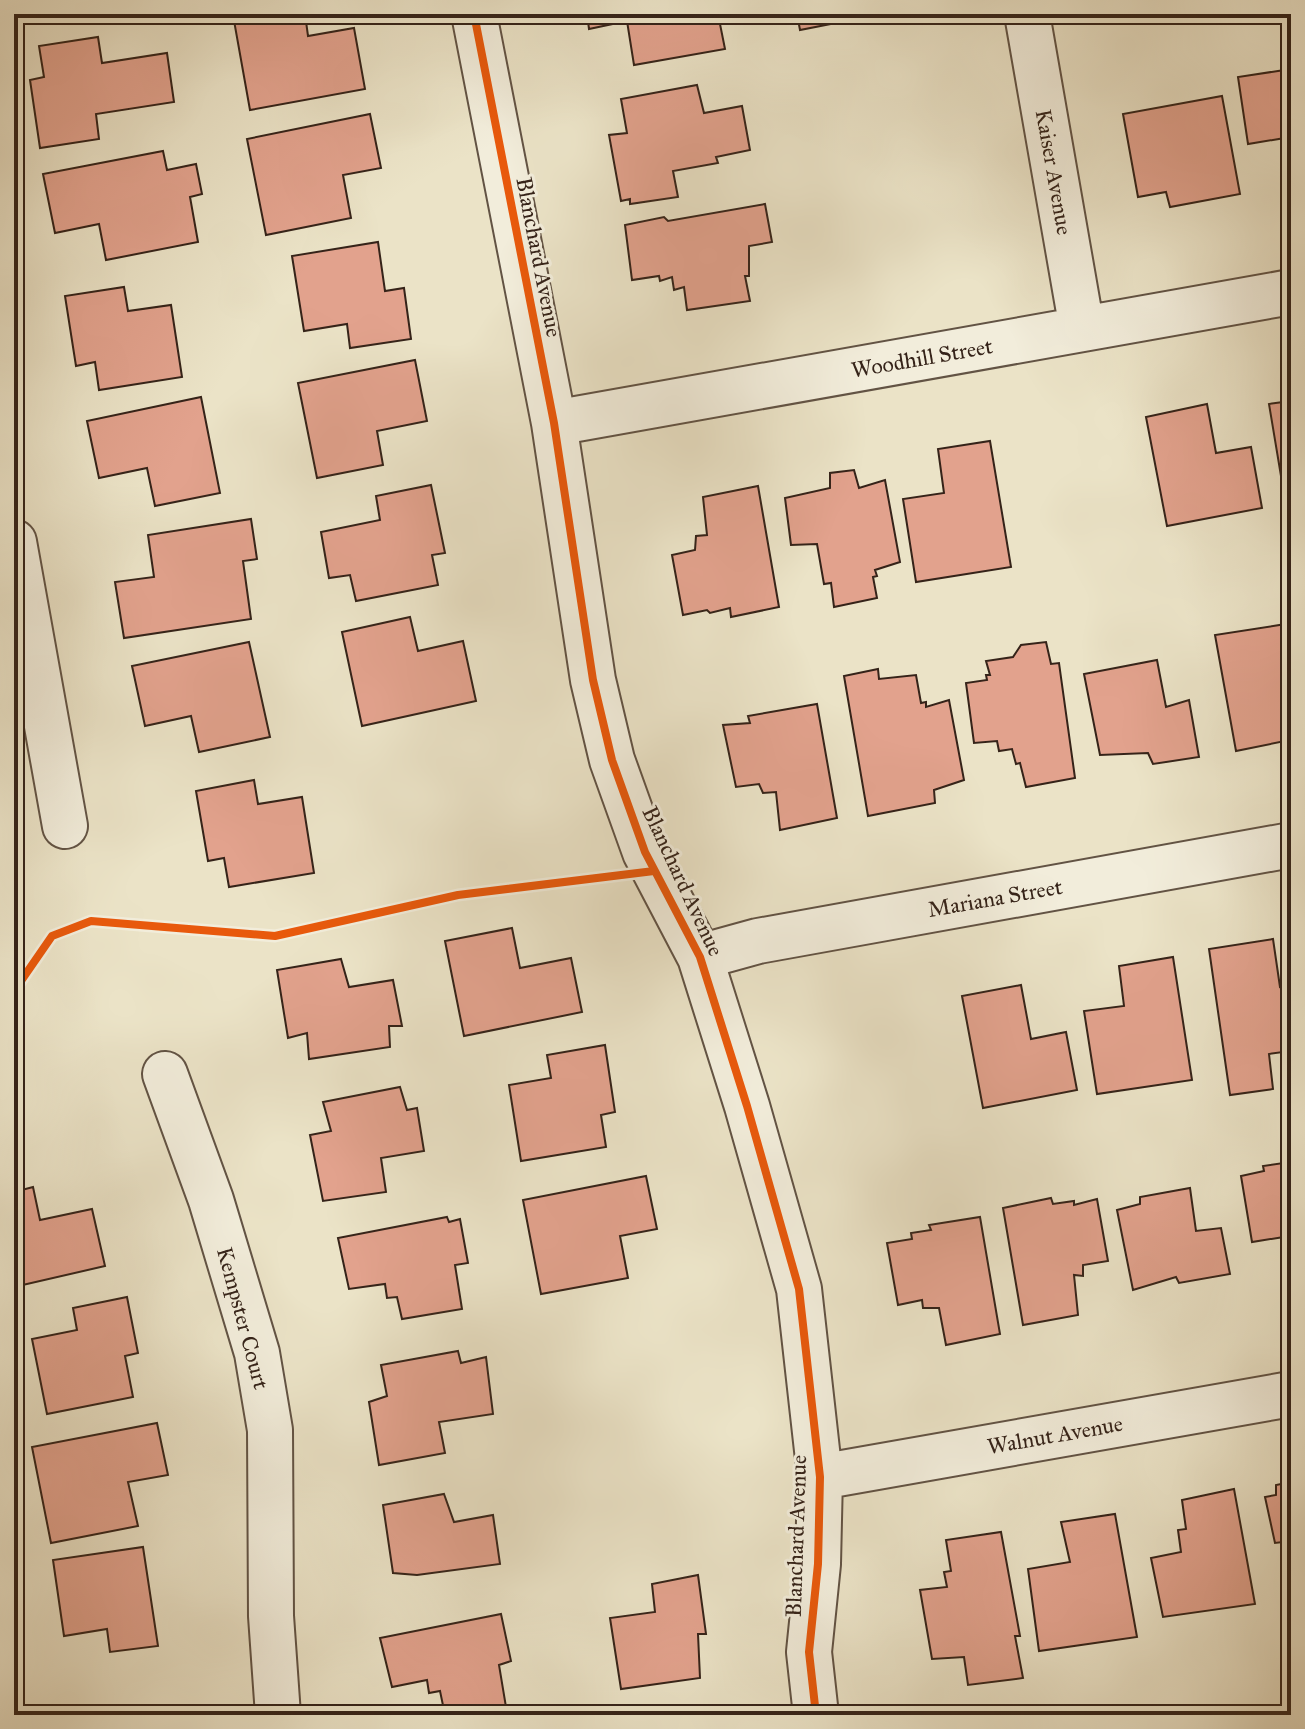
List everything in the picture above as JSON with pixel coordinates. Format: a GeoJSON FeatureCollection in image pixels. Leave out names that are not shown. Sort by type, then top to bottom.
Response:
{"type":"FeatureCollection","features":[{"type":"Feature","properties":{"kind":"street","name":"Blanchard Avenue"},"geometry":{"type":"LineString","coordinates":[[474,14],[554,423],[593,680],[612,760],[645,852],[700,957],[747,1106],[799,1289],[820,1477],[818,1564],[809,1652],[816,1715]]}},
{"type":"Feature","properties":{"kind":"street","name":"Kaiser Avenue"},"geometry":{"type":"LineString","coordinates":[[1027,14],[1082,329]]}},
{"type":"Feature","properties":{"kind":"street","name":"Woodhill Street"},"geometry":{"type":"LineString","coordinates":[[554,423],[1291,292]]}},
{"type":"Feature","properties":{"kind":"street"},"geometry":{"type":"LineString","coordinates":[[14,542],[65,826]]}},
{"type":"Feature","properties":{"kind":"street","name":"Mariana Street"},"geometry":{"type":"LineString","coordinates":[[700,957],[758,941],[1291,845]]}},
{"type":"Feature","properties":{"kind":"street","name":"Kempster Court"},"geometry":{"type":"LineString","coordinates":[[165,1074],[211,1200],[257,1353],[270,1430],[271,1616],[278,1715]]}},
{"type":"Feature","properties":{"kind":"street","name":"Walnut Avenue"},"geometry":{"type":"LineString","coordinates":[[820,1477],[1291,1394]]}},
{"type":"Feature","properties":{"kind":"building"},"geometry":{"type":"Polygon","coordinates":[[[305,14],[308,36],[354,28],[365,89],[250,110],[233,15],[305,14]]]}},
{"type":"Feature","properties":{"kind":"building"},"geometry":{"type":"Polygon","coordinates":[[[587,14],[718,14],[725,49],[634,65],[627,21],[589,29],[587,14]]]}},
{"type":"Feature","properties":{"kind":"building"},"geometry":{"type":"Polygon","coordinates":[[[797,14],[877,14],[877,15],[800,30],[797,14]]]}},
{"type":"Feature","properties":{"kind":"building"},"geometry":{"type":"Polygon","coordinates":[[[98,37],[102,63],[167,53],[174,102],[96,114],[99,139],[40,148],[30,80],[44,77],[39,46],[98,37]]]}},
{"type":"Feature","properties":{"kind":"building"},"geometry":{"type":"Polygon","coordinates":[[[1291,69],[1291,176],[1285,138],[1248,144],[1238,77],[1291,69]]]}},
{"type":"Feature","properties":{"kind":"building"},"geometry":{"type":"Polygon","coordinates":[[[697,85],[704,113],[742,106],[750,150],[716,157],[718,163],[673,171],[678,197],[630,204],[630,199],[621,201],[609,135],[627,133],[621,99],[697,85]]]}},
{"type":"Feature","properties":{"kind":"building"},"geometry":{"type":"Polygon","coordinates":[[[1222,96],[1240,194],[1170,207],[1166,192],[1138,197],[1123,114],[1222,96]]]}},
{"type":"Feature","properties":{"kind":"building"},"geometry":{"type":"Polygon","coordinates":[[[370,114],[381,168],[343,175],[351,218],[266,235],[247,139],[370,114]]]}},
{"type":"Feature","properties":{"kind":"building"},"geometry":{"type":"Polygon","coordinates":[[[163,151],[167,170],[196,164],[202,194],[190,197],[198,242],[106,260],[99,224],[55,233],[43,174],[163,151]]]}},
{"type":"Feature","properties":{"kind":"building"},"geometry":{"type":"Polygon","coordinates":[[[765,204],[772,242],[749,246],[749,276],[745,276],[750,301],[687,310],[684,287],[674,290],[672,277],[660,281],[659,276],[632,280],[625,225],[664,217],[668,221],[765,204]]]}},
{"type":"Feature","properties":{"kind":"building"},"geometry":{"type":"Polygon","coordinates":[[[378,242],[385,291],[404,288],[411,339],[350,348],[347,324],[304,331],[292,256],[378,242]]]}},
{"type":"Feature","properties":{"kind":"building"},"geometry":{"type":"Polygon","coordinates":[[[124,287],[128,311],[171,305],[182,377],[99,390],[95,362],[76,366],[65,296],[124,287]]]}},
{"type":"Feature","properties":{"kind":"building"},"geometry":{"type":"Polygon","coordinates":[[[415,360],[427,421],[377,431],[383,465],[317,478],[298,383],[415,360]]]}},
{"type":"Feature","properties":{"kind":"building"},"geometry":{"type":"Polygon","coordinates":[[[201,397],[220,493],[155,506],[147,468],[99,478],[87,421],[201,397]]]}},
{"type":"Feature","properties":{"kind":"building"},"geometry":{"type":"Polygon","coordinates":[[[1291,401],[1291,493],[1284,494],[1269,404],[1291,401]]]}},
{"type":"Feature","properties":{"kind":"building"},"geometry":{"type":"Polygon","coordinates":[[[1207,404],[1216,453],[1251,447],[1262,508],[1167,526],[1146,417],[1207,404]]]}},
{"type":"Feature","properties":{"kind":"building"},"geometry":{"type":"Polygon","coordinates":[[[990,441],[1011,567],[916,582],[903,499],[944,493],[938,449],[990,441]]]}},
{"type":"Feature","properties":{"kind":"building"},"geometry":{"type":"Polygon","coordinates":[[[854,470],[859,488],[885,480],[900,562],[875,570],[877,576],[873,577],[877,598],[834,607],[831,583],[824,584],[817,544],[791,545],[785,498],[830,488],[830,473],[854,470]]]}},
{"type":"Feature","properties":{"kind":"building"},"geometry":{"type":"Polygon","coordinates":[[[431,485],[445,553],[432,555],[438,585],[356,601],[350,575],[329,578],[321,532],[380,520],[376,496],[431,485]]]}},
{"type":"Feature","properties":{"kind":"building"},"geometry":{"type":"Polygon","coordinates":[[[758,486],[779,607],[731,617],[730,608],[683,615],[672,555],[695,550],[696,536],[707,535],[703,497],[758,486]]]}},
{"type":"Feature","properties":{"kind":"building"},"geometry":{"type":"Polygon","coordinates":[[[251,519],[257,559],[243,561],[251,619],[124,638],[115,582],[154,577],[148,535],[251,519]]]}},
{"type":"Feature","properties":{"kind":"building"},"geometry":{"type":"Polygon","coordinates":[[[410,617],[418,651],[463,641],[476,701],[362,726],[342,632],[410,617]]]}},
{"type":"Feature","properties":{"kind":"building"},"geometry":{"type":"Polygon","coordinates":[[[1286,624],[1287,630],[1291,629],[1291,701],[1284,703],[1290,740],[1236,751],[1215,635],[1286,624]]]}},
{"type":"Feature","properties":{"kind":"building"},"geometry":{"type":"Polygon","coordinates":[[[249,642],[270,737],[199,752],[191,716],[145,726],[132,666],[249,642]]]}},
{"type":"Feature","properties":{"kind":"building"},"geometry":{"type":"Polygon","coordinates":[[[1046,642],[1051,664],[1059,663],[1075,778],[1026,787],[1020,763],[1016,764],[1012,749],[999,751],[997,741],[974,743],[966,683],[987,680],[986,675],[990,675],[986,661],[1013,657],[1021,645],[1046,642]]]}},
{"type":"Feature","properties":{"kind":"building"},"geometry":{"type":"Polygon","coordinates":[[[1157,660],[1166,707],[1189,700],[1199,757],[1153,764],[1148,753],[1100,755],[1084,674],[1157,660]]]}},
{"type":"Feature","properties":{"kind":"building"},"geometry":{"type":"Polygon","coordinates":[[[878,669],[879,679],[916,675],[921,703],[926,702],[926,707],[949,700],[964,780],[934,790],[935,803],[868,816],[844,676],[878,669]]]}},
{"type":"Feature","properties":{"kind":"building"},"geometry":{"type":"Polygon","coordinates":[[[817,704],[837,818],[780,830],[776,792],[763,793],[759,784],[736,787],[723,725],[750,723],[748,716],[817,704]]]}},
{"type":"Feature","properties":{"kind":"building"},"geometry":{"type":"Polygon","coordinates":[[[254,780],[258,804],[302,797],[314,873],[229,887],[224,858],[208,861],[196,791],[254,780]]]}},
{"type":"Feature","properties":{"kind":"building"},"geometry":{"type":"Polygon","coordinates":[[[512,928],[520,968],[571,958],[582,1012],[464,1036],[445,941],[512,928]]]}},
{"type":"Feature","properties":{"kind":"building"},"geometry":{"type":"Polygon","coordinates":[[[1273,939],[1280,987],[1291,985],[1291,1051],[1269,1054],[1273,1089],[1230,1095],[1209,949],[1273,939]]]}},
{"type":"Feature","properties":{"kind":"building"},"geometry":{"type":"Polygon","coordinates":[[[1173,957],[1192,1080],[1097,1094],[1084,1011],[1124,1006],[1119,966],[1173,957]]]}},
{"type":"Feature","properties":{"kind":"building"},"geometry":{"type":"Polygon","coordinates":[[[341,959],[349,987],[393,980],[402,1026],[389,1026],[390,1047],[309,1059],[307,1033],[288,1038],[277,970],[341,959]]]}},
{"type":"Feature","properties":{"kind":"building"},"geometry":{"type":"Polygon","coordinates":[[[1021,985],[1031,1039],[1066,1032],[1077,1090],[983,1108],[962,996],[1021,985]]]}},
{"type":"Feature","properties":{"kind":"building"},"geometry":{"type":"Polygon","coordinates":[[[605,1045],[615,1112],[601,1115],[606,1147],[521,1161],[509,1085],[551,1078],[547,1055],[605,1045]]]}},
{"type":"Feature","properties":{"kind":"building"},"geometry":{"type":"Polygon","coordinates":[[[400,1087],[407,1110],[417,1108],[424,1151],[381,1158],[386,1192],[323,1201],[310,1135],[331,1131],[323,1102],[400,1087]]]}},
{"type":"Feature","properties":{"kind":"building"},"geometry":{"type":"Polygon","coordinates":[[[1291,1156],[1291,1243],[1290,1236],[1252,1242],[1241,1176],[1264,1171],[1263,1166],[1284,1163],[1284,1157],[1291,1156]]]}},
{"type":"Feature","properties":{"kind":"building"},"geometry":{"type":"Polygon","coordinates":[[[646,1176],[657,1229],[620,1236],[628,1278],[541,1294],[523,1200],[646,1176]]]}},
{"type":"Feature","properties":{"kind":"building"},"geometry":{"type":"Polygon","coordinates":[[[33,1187],[40,1220],[92,1209],[105,1266],[14,1287],[14,1192],[33,1187]]]}},
{"type":"Feature","properties":{"kind":"building"},"geometry":{"type":"Polygon","coordinates":[[[1190,1188],[1196,1231],[1221,1228],[1230,1274],[1179,1283],[1176,1277],[1133,1290],[1117,1210],[1140,1204],[1140,1197],[1190,1188]]]}},
{"type":"Feature","properties":{"kind":"building"},"geometry":{"type":"Polygon","coordinates":[[[1051,1198],[1053,1204],[1074,1201],[1074,1205],[1097,1199],[1108,1261],[1083,1265],[1083,1276],[1074,1275],[1078,1315],[1023,1325],[1003,1208],[1051,1198]]]}},
{"type":"Feature","properties":{"kind":"building"},"geometry":{"type":"Polygon","coordinates":[[[447,1217],[449,1222],[460,1219],[468,1263],[455,1265],[462,1309],[402,1319],[397,1297],[387,1298],[385,1284],[349,1289],[338,1238],[447,1217]]]}},
{"type":"Feature","properties":{"kind":"building"},"geometry":{"type":"Polygon","coordinates":[[[980,1217],[1000,1334],[946,1345],[939,1308],[923,1308],[922,1300],[898,1305],[887,1243],[912,1239],[911,1233],[931,1230],[929,1225],[980,1217]]]}},
{"type":"Feature","properties":{"kind":"building"},"geometry":{"type":"Polygon","coordinates":[[[127,1297],[138,1353],[125,1356],[133,1397],[47,1414],[32,1339],[77,1330],[73,1308],[127,1297]]]}},
{"type":"Feature","properties":{"kind":"building"},"geometry":{"type":"Polygon","coordinates":[[[458,1351],[461,1363],[486,1357],[493,1414],[439,1422],[445,1453],[379,1465],[369,1402],[387,1396],[381,1365],[458,1351]]]}},
{"type":"Feature","properties":{"kind":"building"},"geometry":{"type":"Polygon","coordinates":[[[157,1423],[168,1475],[128,1482],[138,1526],[51,1543],[32,1447],[157,1423]]]}},
{"type":"Feature","properties":{"kind":"building"},"geometry":{"type":"Polygon","coordinates":[[[1291,1482],[1291,1541],[1275,1543],[1265,1497],[1276,1495],[1276,1485],[1291,1482]]]}},
{"type":"Feature","properties":{"kind":"building"},"geometry":{"type":"Polygon","coordinates":[[[1234,1489],[1255,1604],[1163,1617],[1151,1558],[1181,1552],[1178,1530],[1186,1529],[1182,1500],[1234,1489]]]}},
{"type":"Feature","properties":{"kind":"building"},"geometry":{"type":"Polygon","coordinates":[[[444,1494],[454,1522],[493,1515],[500,1564],[417,1575],[393,1573],[383,1505],[444,1494]]]}},
{"type":"Feature","properties":{"kind":"building"},"geometry":{"type":"Polygon","coordinates":[[[1115,1514],[1137,1637],[1039,1651],[1028,1569],[1070,1562],[1061,1522],[1115,1514]]]}},
{"type":"Feature","properties":{"kind":"building"},"geometry":{"type":"Polygon","coordinates":[[[1001,1532],[1020,1636],[1015,1636],[1023,1678],[968,1685],[964,1657],[932,1659],[920,1590],[947,1587],[944,1572],[951,1571],[946,1540],[1001,1532]]]}},
{"type":"Feature","properties":{"kind":"building"},"geometry":{"type":"Polygon","coordinates":[[[143,1547],[158,1646],[110,1652],[107,1629],[64,1636],[53,1560],[143,1547]]]}},
{"type":"Feature","properties":{"kind":"building"},"geometry":{"type":"Polygon","coordinates":[[[698,1575],[706,1634],[698,1634],[700,1678],[621,1689],[610,1618],[655,1612],[652,1584],[698,1575]]]}},
{"type":"Feature","properties":{"kind":"building"},"geometry":{"type":"Polygon","coordinates":[[[501,1614],[511,1661],[499,1665],[507,1713],[445,1715],[440,1691],[429,1693],[427,1680],[392,1687],[380,1638],[501,1614]]]}},
{"type":"Feature","properties":{"kind":"cycle path"},"geometry":{"type":"LineString","coordinates":[[474,14],[554,423],[593,680],[612,760],[645,852],[700,957],[747,1106],[799,1289],[820,1477],[818,1564],[809,1652],[816,1715]]}},
{"type":"Feature","properties":{"kind":"cycle path"},"geometry":{"type":"LineString","coordinates":[[14,991],[52,936],[91,921],[275,936],[458,895],[654,871]]}}]}
